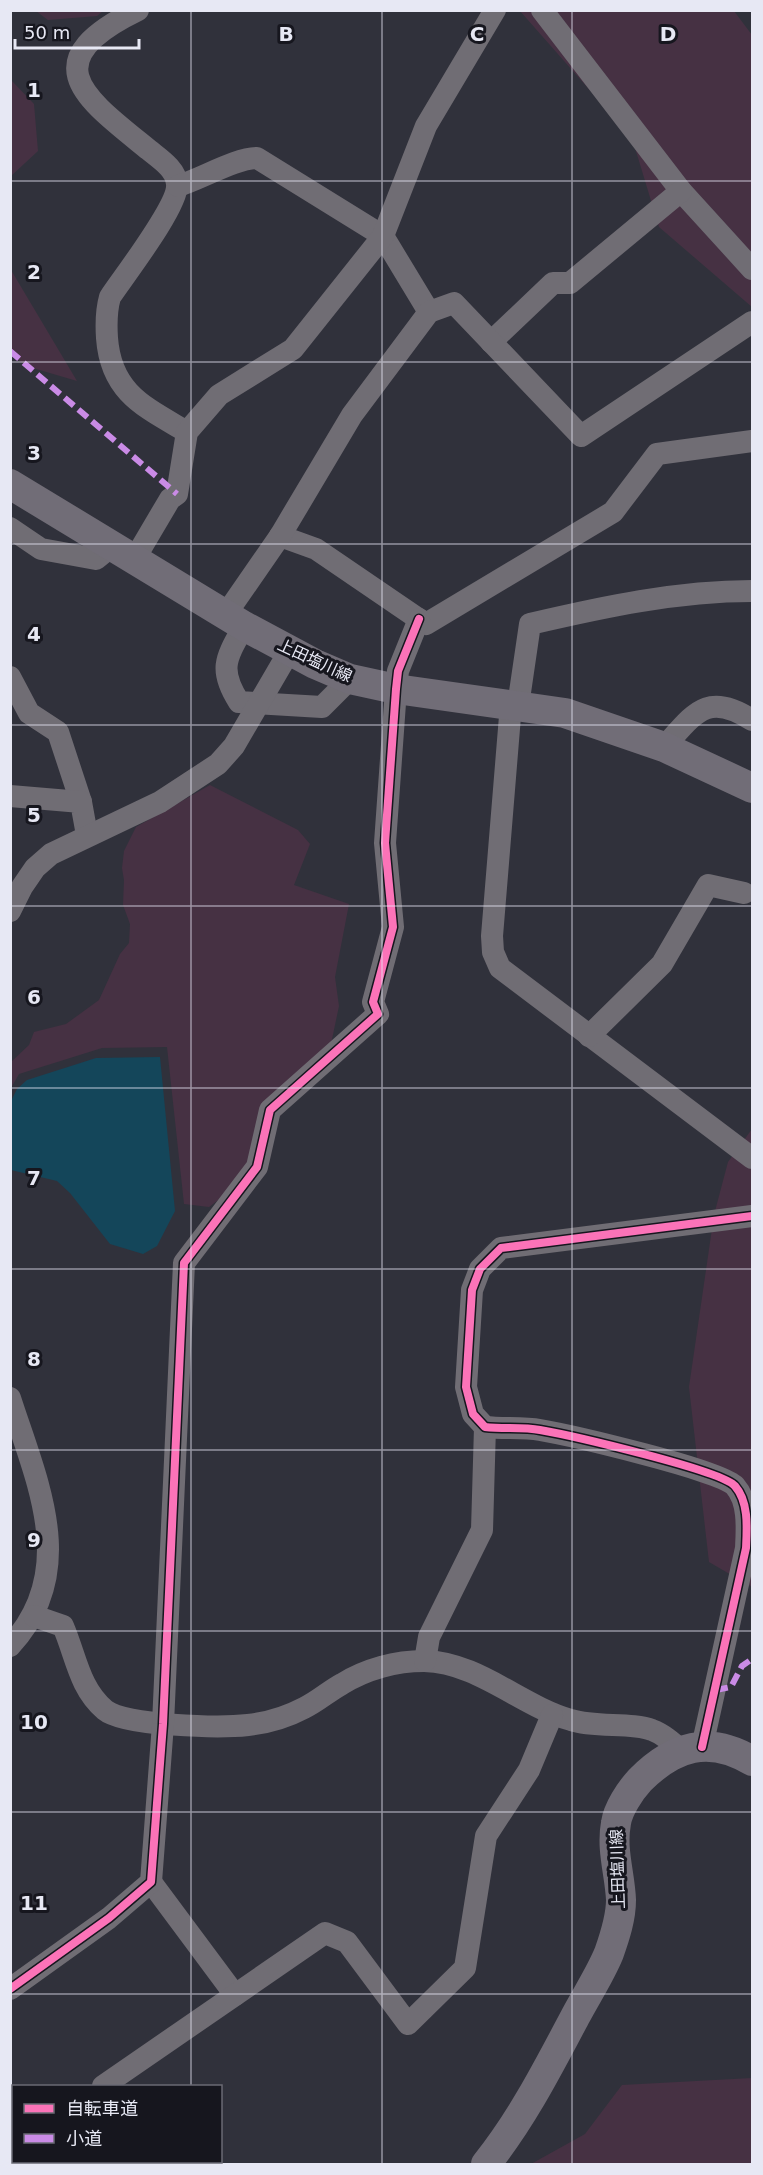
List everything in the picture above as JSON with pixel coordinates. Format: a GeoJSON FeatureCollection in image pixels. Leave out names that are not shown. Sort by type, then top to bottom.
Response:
{"type":"FeatureCollection","features":[{"type":"Feature","properties":{"kind":"main road","name":"上田塩川線"},"geometry":{"type":"LineString","coordinates":[[10,484],[235,620],[290,651],[350,679],[396,690],[515,705],[564,714],[664,747],[753,788]]}},
{"type":"Feature","properties":{"kind":"main road"},"geometry":{"type":"LineString","coordinates":[[692,1748],[716,1746],[735,1750],[753,1761]]}},
{"type":"Feature","properties":{"kind":"main road","name":"上田塩川線"},"geometry":{"type":"LineString","coordinates":[[486,2164],[505,2140],[538,2087],[607,1956],[618,1928],[621,1901],[614,1848],[616,1822],[624,1804],[635,1786],[666,1756],[692,1748]]}},
{"type":"Feature","properties":{"kind":"street"},"geometry":{"type":"LineString","coordinates":[[138,10],[107,25],[91,40],[79,58],[76,71],[79,84],[104,113],[165,163],[176,175],[178,186],[171,206],[110,297],[106,310],[108,354],[116,379],[126,392],[147,408],[187,432]]}},
{"type":"Feature","properties":{"kind":"street"},"geometry":{"type":"LineString","coordinates":[[10,528],[41,549],[96,559],[123,553],[177,494],[187,432],[219,395],[293,349],[383,236],[426,126],[495,10]]}},
{"type":"Feature","properties":{"kind":"street"},"geometry":{"type":"LineString","coordinates":[[542,10],[681,191],[753,268]]}},
{"type":"Feature","properties":{"kind":"street"},"geometry":{"type":"LineString","coordinates":[[178,186],[207,176],[243,158],[257,158],[383,236],[429,312]]}},
{"type":"Feature","properties":{"kind":"street"},"geometry":{"type":"LineString","coordinates":[[491,342],[554,284],[570,283],[681,191]]}},
{"type":"Feature","properties":{"kind":"street"},"geometry":{"type":"LineString","coordinates":[[350,679],[322,707],[239,702],[226,682],[226,658],[235,620],[280,536],[352,415],[429,312],[454,303],[581,436],[753,322]]}},
{"type":"Feature","properties":{"kind":"street"},"geometry":{"type":"LineString","coordinates":[[280,536],[316,549],[426,624],[613,512],[657,454],[753,441]]}},
{"type":"Feature","properties":{"kind":"street"},"geometry":{"type":"LineString","coordinates":[[753,591],[716,591],[614,604],[530,624],[515,705],[496,878],[493,952],[500,968],[753,1158]]}},
{"type":"Feature","properties":{"kind":"street"},"geometry":{"type":"LineString","coordinates":[[235,1995],[151,1882],[163,1724],[184,1263],[257,1167],[270,1110],[378,1014],[374,1002],[393,927],[385,843],[396,690],[398,671],[419,619]]}},
{"type":"Feature","properties":{"kind":"street"},"geometry":{"type":"LineString","coordinates":[[10,911],[35,868],[51,854],[160,802],[218,764],[234,746],[290,651]]}},
{"type":"Feature","properties":{"kind":"street"},"geometry":{"type":"LineString","coordinates":[[10,676],[29,713],[58,732],[81,802],[87,836]]}},
{"type":"Feature","properties":{"kind":"street"},"geometry":{"type":"LineString","coordinates":[[664,747],[688,720],[707,706],[729,706],[753,720]]}},
{"type":"Feature","properties":{"kind":"street"},"geometry":{"type":"LineString","coordinates":[[10,796],[81,802]]}},
{"type":"Feature","properties":{"kind":"street"},"geometry":{"type":"LineString","coordinates":[[589,1036],[662,964],[708,885],[744,893]]}},
{"type":"Feature","properties":{"kind":"street"},"geometry":{"type":"LineString","coordinates":[[34,1616],[63,1626],[82,1683],[107,1712],[125,1719],[163,1724],[247,1725],[277,1719],[304,1708],[362,1673],[383,1666],[425,1661],[465,1670],[552,1715],[578,1723],[649,1728],[692,1748],[746,1548],[747,1527],[741,1494],[733,1483],[703,1470],[539,1430],[485,1427],[473,1414],[466,1387],[472,1290],[480,1269],[501,1248],[747,1219],[753,1216]]}},
{"type":"Feature","properties":{"kind":"street"},"geometry":{"type":"LineString","coordinates":[[10,1398],[46,1511],[50,1554],[46,1580],[34,1616],[10,1646]]}},
{"type":"Feature","properties":{"kind":"street"},"geometry":{"type":"LineString","coordinates":[[425,1661],[429,1637],[482,1530],[485,1427]]}},
{"type":"Feature","properties":{"kind":"street"},"geometry":{"type":"LineString","coordinates":[[104,2085],[325,1933],[347,1941],[408,2024],[465,1968],[486,1836],[529,1770],[552,1715]]}},
{"type":"Feature","properties":{"kind":"street"},"geometry":{"type":"LineString","coordinates":[[10,1989],[109,1918],[151,1882]]}},
{"type":"Feature","properties":{"kind":"shaded area"},"geometry":{"type":"Polygon","coordinates":[[[36,11],[103,11],[97,16],[48,20],[36,11]]]}},
{"type":"Feature","properties":{"kind":"shaded area"},"geometry":{"type":"Polygon","coordinates":[[[520,11],[734,11],[752,35],[752,307],[659,227],[632,138],[520,11]]]}},
{"type":"Feature","properties":{"kind":"shaded area"},"geometry":{"type":"Polygon","coordinates":[[[11,80],[34,104],[38,151],[11,176],[11,80]]]}},
{"type":"Feature","properties":{"kind":"shaded area"},"geometry":{"type":"Polygon","coordinates":[[[11,270],[77,381],[26,366],[11,354],[11,270]]]}},
{"type":"Feature","properties":{"kind":"shaded area"},"geometry":{"type":"Polygon","coordinates":[[[210,785],[298,830],[310,844],[294,885],[349,904],[335,977],[339,1006],[331,1044],[275,1123],[245,1180],[209,1207],[184,1204],[167,1047],[102,1048],[19,1074],[11,1088],[11,1062],[29,1045],[34,1032],[66,1024],[99,1000],[120,954],[129,943],[130,924],[123,905],[122,868],[124,851],[136,827],[210,785]]]}},
{"type":"Feature","properties":{"kind":"shaded area"},"geometry":{"type":"Polygon","coordinates":[[[752,1129],[752,1587],[709,1562],[689,1387],[714,1215],[728,1162],[752,1129]]]}},
{"type":"Feature","properties":{"kind":"shaded area"},"geometry":{"type":"Polygon","coordinates":[[[752,2078],[752,2164],[531,2164],[585,2134],[622,2085],[752,2078]]]}},
{"type":"Feature","properties":{"kind":"water"},"geometry":{"type":"Polygon","coordinates":[[[160,1057],[175,1211],[157,1246],[143,1254],[110,1244],[70,1193],[57,1181],[11,1170],[11,1101],[17,1089],[27,1080],[96,1058],[160,1057]]]}},
{"type":"Feature","properties":{"kind":"marked path"},"geometry":{"type":"LineString","coordinates":[[10,351],[177,494]]}},
{"type":"Feature","properties":{"kind":"marked path"},"geometry":{"type":"LineString","coordinates":[[716,1690],[731,1687],[742,1666],[752,1659]]}},
{"type":"Feature","properties":{"kind":"cycle path"},"geometry":{"type":"LineString","coordinates":[[10,1989],[109,1918],[151,1882],[163,1724],[184,1263],[257,1167],[270,1110],[378,1014],[373,1002],[393,927],[385,843],[396,689],[398,671],[419,619]]}},
{"type":"Feature","properties":{"kind":"cycle path"},"geometry":{"type":"LineString","coordinates":[[702,1747],[746,1548],[746,1516],[740,1492],[724,1479],[643,1454],[540,1430],[485,1427],[473,1414],[466,1387],[472,1290],[480,1269],[501,1248],[752,1216]]}}]}
